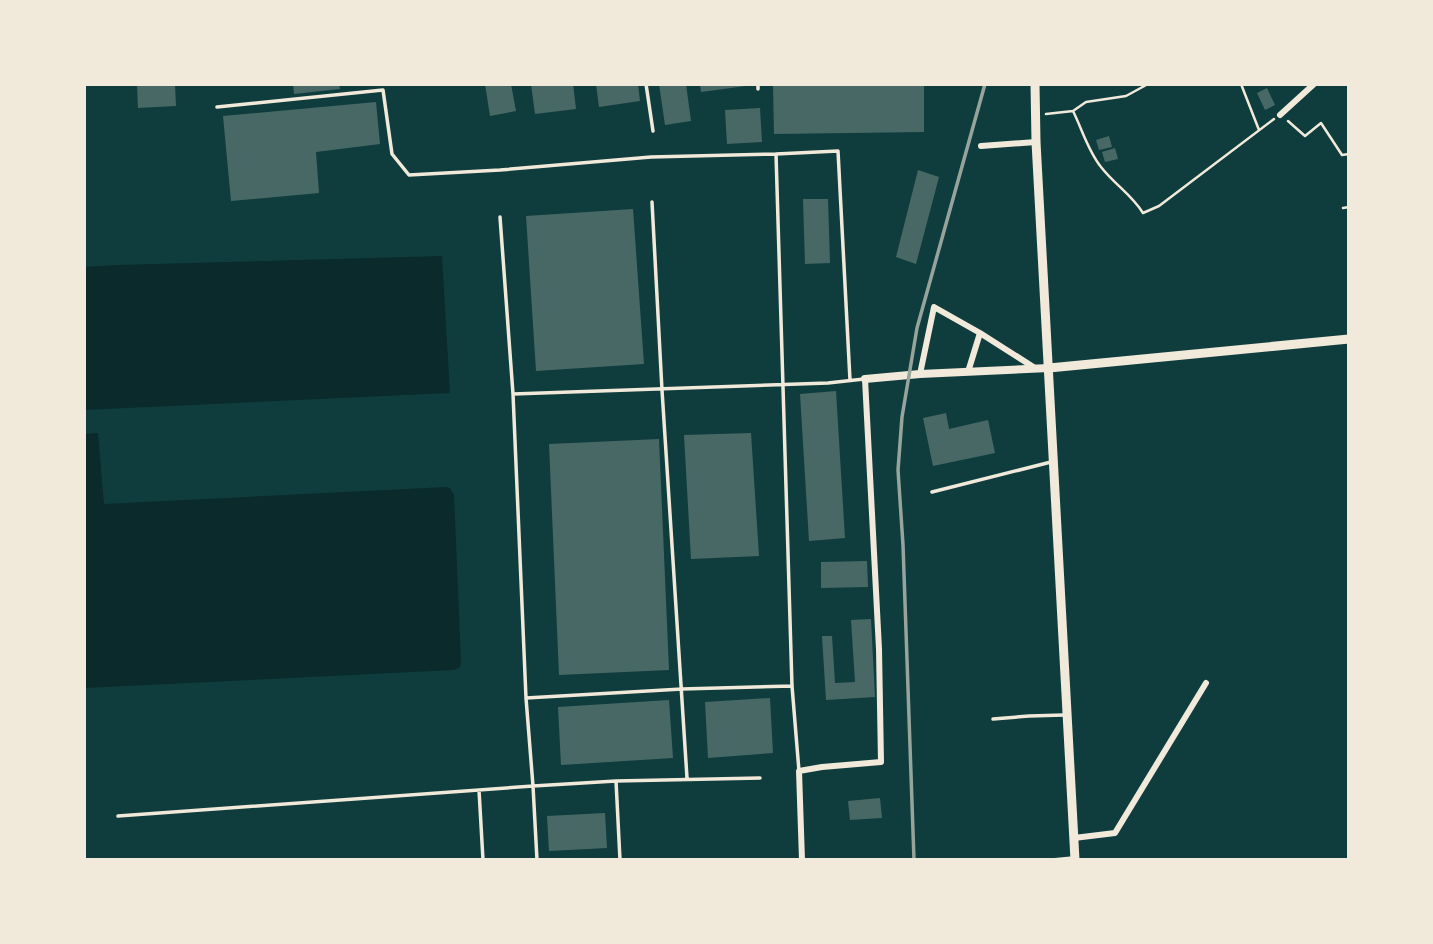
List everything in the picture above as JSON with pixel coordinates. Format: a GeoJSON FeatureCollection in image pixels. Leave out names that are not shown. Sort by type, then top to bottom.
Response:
{"type":"FeatureCollection","features":[{"type":"Feature","properties":{"kind":"main road"},"geometry":{"type":"LineString","coordinates":[[1035,84],[1075,859]]}},
{"type":"Feature","properties":{"kind":"main road"},"geometry":{"type":"LineString","coordinates":[[1049,368],[1349,339]]}},
{"type":"Feature","properties":{"kind":"street"},"geometry":{"type":"LineString","coordinates":[[1280,115],[1314,84]]}},
{"type":"Feature","properties":{"kind":"street"},"geometry":{"type":"LineString","coordinates":[[981,146],[1036,142]]}},
{"type":"Feature","properties":{"kind":"street"},"geometry":{"type":"LineString","coordinates":[[920,374],[934,307],[1037,369]]}},
{"type":"Feature","properties":{"kind":"street"},"geometry":{"type":"LineString","coordinates":[[968,372],[980,333]]}},
{"type":"Feature","properties":{"kind":"street"},"geometry":{"type":"LineString","coordinates":[[802,860],[799,771],[881,762],[879,649],[865,379],[1049,368]]}},
{"type":"Feature","properties":{"kind":"street"},"geometry":{"type":"LineString","coordinates":[[1074,838],[1115,833],[1206,683]]}},
{"type":"Feature","properties":{"kind":"lane"},"geometry":{"type":"LineString","coordinates":[[646,84],[653,131]]}},
{"type":"Feature","properties":{"kind":"lane"},"geometry":{"type":"LineString","coordinates":[[218,107],[383,90],[392,154],[409,175],[651,157],[838,151],[850,380]]}},
{"type":"Feature","properties":{"kind":"lane"},"geometry":{"type":"LineString","coordinates":[[776,154],[792,686],[799,771]]}},
{"type":"Feature","properties":{"kind":"lane"},"geometry":{"type":"LineString","coordinates":[[652,202],[687,778]]}},
{"type":"Feature","properties":{"kind":"lane"},"geometry":{"type":"LineString","coordinates":[[500,217],[513,394],[526,698],[537,860]]}},
{"type":"Feature","properties":{"kind":"lane"},"geometry":{"type":"LineString","coordinates":[[513,394],[828,383],[865,379]]}},
{"type":"Feature","properties":{"kind":"lane"},"geometry":{"type":"LineString","coordinates":[[932,492],[1053,461]]}},
{"type":"Feature","properties":{"kind":"lane"},"geometry":{"type":"LineString","coordinates":[[526,698],[792,686]]}},
{"type":"Feature","properties":{"kind":"lane"},"geometry":{"type":"LineString","coordinates":[[993,719],[1067,715]]}},
{"type":"Feature","properties":{"kind":"lane"},"geometry":{"type":"LineString","coordinates":[[118,816],[616,780],[760,778]]}},
{"type":"Feature","properties":{"kind":"lane"},"geometry":{"type":"LineString","coordinates":[[616,780],[620,860]]}},
{"type":"Feature","properties":{"kind":"lane"},"geometry":{"type":"LineString","coordinates":[[479,790],[483,860]]}},
{"type":"Feature","properties":{"kind":"lane"},"geometry":{"type":"LineString","coordinates":[[1052,860],[1075,859]]}},
{"type":"Feature","properties":{"kind":"path"},"geometry":{"type":"LineString","coordinates":[[1035,115],[1073,111],[1086,102],[1126,96],[1148,84]]}},
{"type":"Feature","properties":{"kind":"path"},"geometry":{"type":"LineString","coordinates":[[1241,84],[1260,130]]}},
{"type":"Feature","properties":{"kind":"path"},"geometry":{"type":"LineString","coordinates":[[1073,111],[1098,163],[1114,182],[1132,197],[1143,213],[1159,206],[1280,115],[1305,136],[1321,123],[1342,155],[1349,154]]}},
{"type":"Feature","properties":{"kind":"path"},"geometry":{"type":"LineString","coordinates":[[1343,208],[1349,207]]}},
{"type":"Feature","properties":{"kind":"water"},"geometry":{"type":"Polygon","coordinates":[[[442,256],[450,393],[84,410],[84,267],[442,256]]]}},
{"type":"Feature","properties":{"kind":"water"},"geometry":{"type":"Polygon","coordinates":[[[98,433],[104,504],[450,488],[454,495],[460,667],[454,670],[84,688],[84,434],[98,433]]]}},
{"type":"Feature","properties":{"kind":"building"},"geometry":{"type":"Polygon","coordinates":[[[175,84],[176,106],[138,108],[137,85],[175,84]]]}},
{"type":"Feature","properties":{"kind":"building"},"geometry":{"type":"Polygon","coordinates":[[[293,84],[339,84],[340,89],[294,94],[293,84]]]}},
{"type":"Feature","properties":{"kind":"building"},"geometry":{"type":"Polygon","coordinates":[[[485,84],[511,84],[516,111],[490,116],[485,84]]]}},
{"type":"Feature","properties":{"kind":"building"},"geometry":{"type":"Polygon","coordinates":[[[531,84],[573,84],[576,109],[535,114],[531,84]]]}},
{"type":"Feature","properties":{"kind":"building"},"geometry":{"type":"Polygon","coordinates":[[[596,84],[638,84],[640,101],[599,107],[596,84]]]}},
{"type":"Feature","properties":{"kind":"building"},"geometry":{"type":"Polygon","coordinates":[[[659,84],[686,84],[691,121],[665,125],[659,84]]]}},
{"type":"Feature","properties":{"kind":"building"},"geometry":{"type":"Polygon","coordinates":[[[700,84],[746,84],[746,86],[701,92],[700,84]]]}},
{"type":"Feature","properties":{"kind":"building"},"geometry":{"type":"Polygon","coordinates":[[[773,84],[924,84],[924,132],[774,134],[773,84]]]}},
{"type":"Feature","properties":{"kind":"building"},"geometry":{"type":"Polygon","coordinates":[[[1267,88],[1275,105],[1265,110],[1257,93],[1267,88]]]}},
{"type":"Feature","properties":{"kind":"building"},"geometry":{"type":"Polygon","coordinates":[[[376,102],[380,144],[316,152],[319,193],[231,201],[223,116],[376,102]]]}},
{"type":"Feature","properties":{"kind":"building"},"geometry":{"type":"Polygon","coordinates":[[[760,108],[762,142],[727,144],[725,110],[760,108]]]}},
{"type":"Feature","properties":{"kind":"building"},"geometry":{"type":"Polygon","coordinates":[[[1109,136],[1112,147],[1099,150],[1096,140],[1109,136]]]}},
{"type":"Feature","properties":{"kind":"building"},"geometry":{"type":"Polygon","coordinates":[[[1115,148],[1118,159],[1105,162],[1102,152],[1115,148]]]}},
{"type":"Feature","properties":{"kind":"building"},"geometry":{"type":"Polygon","coordinates":[[[918,170],[939,177],[916,264],[896,257],[918,170]]]}},
{"type":"Feature","properties":{"kind":"building"},"geometry":{"type":"Polygon","coordinates":[[[803,199],[828,199],[830,263],[805,264],[803,199]]]}},
{"type":"Feature","properties":{"kind":"building"},"geometry":{"type":"Polygon","coordinates":[[[633,209],[644,364],[536,371],[526,216],[633,209]]]}},
{"type":"Feature","properties":{"kind":"building"},"geometry":{"type":"Polygon","coordinates":[[[836,391],[845,538],[809,541],[800,394],[836,391]]]}},
{"type":"Feature","properties":{"kind":"building"},"geometry":{"type":"Polygon","coordinates":[[[946,413],[949,429],[988,420],[995,453],[933,466],[923,418],[946,413]]]}},
{"type":"Feature","properties":{"kind":"building"},"geometry":{"type":"Polygon","coordinates":[[[751,433],[759,556],[691,559],[684,435],[751,433]]]}},
{"type":"Feature","properties":{"kind":"building"},"geometry":{"type":"Polygon","coordinates":[[[659,439],[669,670],[559,675],[549,444],[659,439]]]}},
{"type":"Feature","properties":{"kind":"building"},"geometry":{"type":"Polygon","coordinates":[[[867,561],[868,587],[821,588],[821,562],[867,561]]]}},
{"type":"Feature","properties":{"kind":"building"},"geometry":{"type":"Polygon","coordinates":[[[871,619],[875,697],[826,700],[822,636],[832,636],[835,683],[855,682],[851,620],[871,619]]]}},
{"type":"Feature","properties":{"kind":"building"},"geometry":{"type":"Polygon","coordinates":[[[770,698],[773,753],[708,758],[705,702],[770,698]]]}},
{"type":"Feature","properties":{"kind":"building"},"geometry":{"type":"Polygon","coordinates":[[[669,700],[673,758],[561,765],[558,707],[669,700]]]}},
{"type":"Feature","properties":{"kind":"building"},"geometry":{"type":"Polygon","coordinates":[[[880,798],[882,818],[850,820],[848,801],[880,798]]]}},
{"type":"Feature","properties":{"kind":"building"},"geometry":{"type":"Polygon","coordinates":[[[605,813],[607,848],[549,851],[547,816],[605,813]]]}},
{"type":"Feature","properties":{"kind":"railway"},"geometry":{"type":"LineString","coordinates":[[914,860],[898,470],[902,417],[917,328],[985,84]]}}]}
